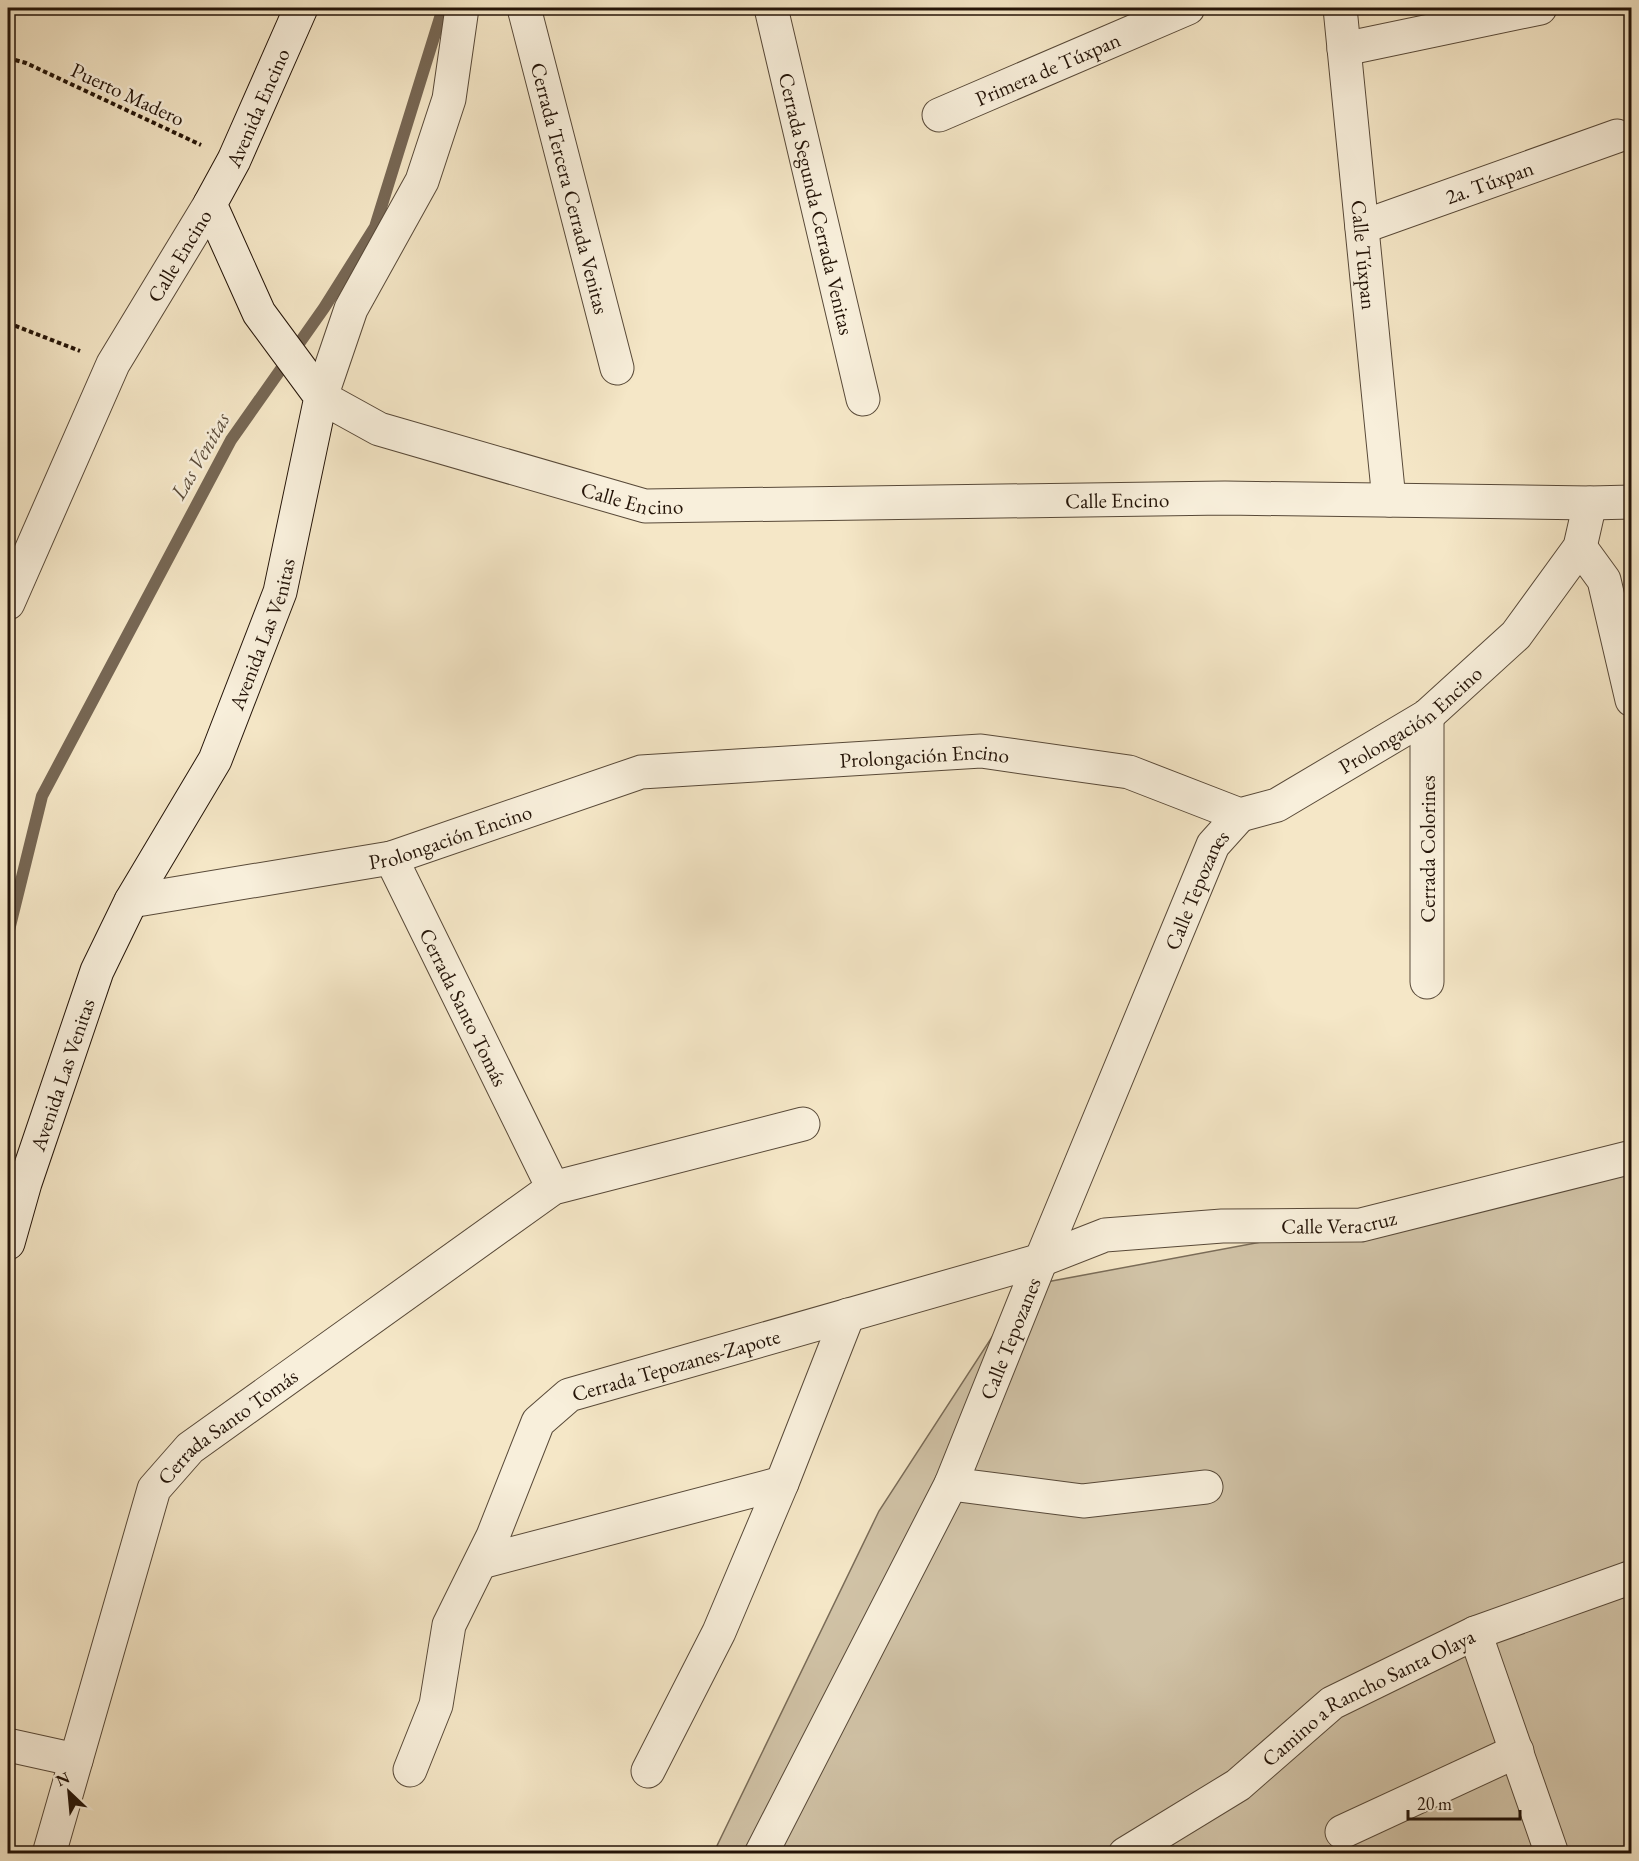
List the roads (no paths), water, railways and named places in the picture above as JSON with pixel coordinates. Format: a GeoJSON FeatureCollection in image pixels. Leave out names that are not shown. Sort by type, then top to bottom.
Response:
{"type":"FeatureCollection","features":[{"type":"Feature","properties":{"kind":"street","name":"Avenida Encino"},"geometry":{"type":"LineString","coordinates":[[210,204],[234,160],[301,8]]}},
{"type":"Feature","properties":{"kind":"street","name":"Avenida Las Venitas"},"geometry":{"type":"LineString","coordinates":[[8,1243],[17,1180],[97,971],[131,901],[215,760],[280,592],[313,386],[351,309],[422,181],[449,99],[462,8]]}},
{"type":"Feature","properties":{"kind":"street","name":"Cerrada Tercera Cerrada Venitas"},"geometry":{"type":"LineString","coordinates":[[524,8],[617,368]]}},
{"type":"Feature","properties":{"kind":"street","name":"Cerrada Segunda Cerrada Venitas"},"geometry":{"type":"LineString","coordinates":[[771,8],[862,399]]}},
{"type":"Feature","properties":{"kind":"street","name":"Primera de Túxpan"},"geometry":{"type":"LineString","coordinates":[[939,115],[1188,8]]}},
{"type":"Feature","properties":{"kind":"street","name":"Calle Túxpan"},"geometry":{"type":"LineString","coordinates":[[1340,8],[1389,501]]}},
{"type":"Feature","properties":{"kind":"street"},"geometry":{"type":"LineString","coordinates":[[1344,49],[1540,8]]}},
{"type":"Feature","properties":{"kind":"street","name":"2a. Túxpan"},"geometry":{"type":"LineString","coordinates":[[1362,227],[1617,136]]}},
{"type":"Feature","properties":{"kind":"street","name":"Calle Encino"},"geometry":{"type":"LineString","coordinates":[[210,204],[258,313],[313,386],[379,429],[645,506],[1226,498],[1632,502]]}},
{"type":"Feature","properties":{"kind":"street","name":"Calle Encino"},"geometry":{"type":"LineString","coordinates":[[8,603],[113,364],[210,204]]}},
{"type":"Feature","properties":{"kind":"street","name":"Prolongación Encino"},"geometry":{"type":"LineString","coordinates":[[131,901],[391,858],[641,772],[981,751],[1129,772],[1240,815],[1277,805],[1427,716],[1516,635],[1580,547],[1590,503]]}},
{"type":"Feature","properties":{"kind":"street"},"geometry":{"type":"LineString","coordinates":[[1580,547],[1604,580],[1632,700]]}},
{"type":"Feature","properties":{"kind":"street","name":"Cerrada Colorines"},"geometry":{"type":"LineString","coordinates":[[1427,716],[1427,982]]}},
{"type":"Feature","properties":{"kind":"street","name":"Calle Tepozanes"},"geometry":{"type":"LineString","coordinates":[[760,1854],[951,1484],[1213,845],[1240,815]]}},
{"type":"Feature","properties":{"kind":"street","name":"Cerrada Santo Tomás"},"geometry":{"type":"LineString","coordinates":[[391,858],[553,1188]]}},
{"type":"Feature","properties":{"kind":"street","name":"Cerrada Santo Tomás"},"geometry":{"type":"LineString","coordinates":[[49,1854],[154,1489],[190,1448],[553,1188],[803,1124]]}},
{"type":"Feature","properties":{"kind":"street","name":"Calle Veracruz"},"geometry":{"type":"LineString","coordinates":[[1041,1260],[1105,1235],[1222,1226],[1361,1226],[1632,1157]]}},
{"type":"Feature","properties":{"kind":"street","name":"Cerrada Tepozanes-Zapote"},"geometry":{"type":"LineString","coordinates":[[410,1770],[436,1705],[449,1625],[493,1536],[538,1422],[569,1395],[1041,1260]]}},
{"type":"Feature","properties":{"kind":"street"},"geometry":{"type":"LineString","coordinates":[[648,1771],[719,1632],[782,1483],[848,1315]]}},
{"type":"Feature","properties":{"kind":"street"},"geometry":{"type":"LineString","coordinates":[[481,1562],[782,1483]]}},
{"type":"Feature","properties":{"kind":"street"},"geometry":{"type":"LineString","coordinates":[[951,1484],[1083,1501],[1206,1487]]}},
{"type":"Feature","properties":{"kind":"street","name":"Camino a Rancho Santa Olaya"},"geometry":{"type":"LineString","coordinates":[[1125,1854],[1238,1785],[1332,1703],[1475,1633],[1632,1577]]}},
{"type":"Feature","properties":{"kind":"street"},"geometry":{"type":"LineString","coordinates":[[1475,1633],[1552,1854]]}},
{"type":"Feature","properties":{"kind":"street"},"geometry":{"type":"LineString","coordinates":[[8,1745],[76,1760]]}},
{"type":"Feature","properties":{"kind":"street"},"geometry":{"type":"LineString","coordinates":[[1342,1832],[1516,1751]]}},
{"type":"Feature","properties":{"kind":"waterway","name":"Las Venitas"},"geometry":{"type":"LineString","coordinates":[[8,934],[42,796],[231,440],[324,308],[375,227],[443,8]]}}]}
